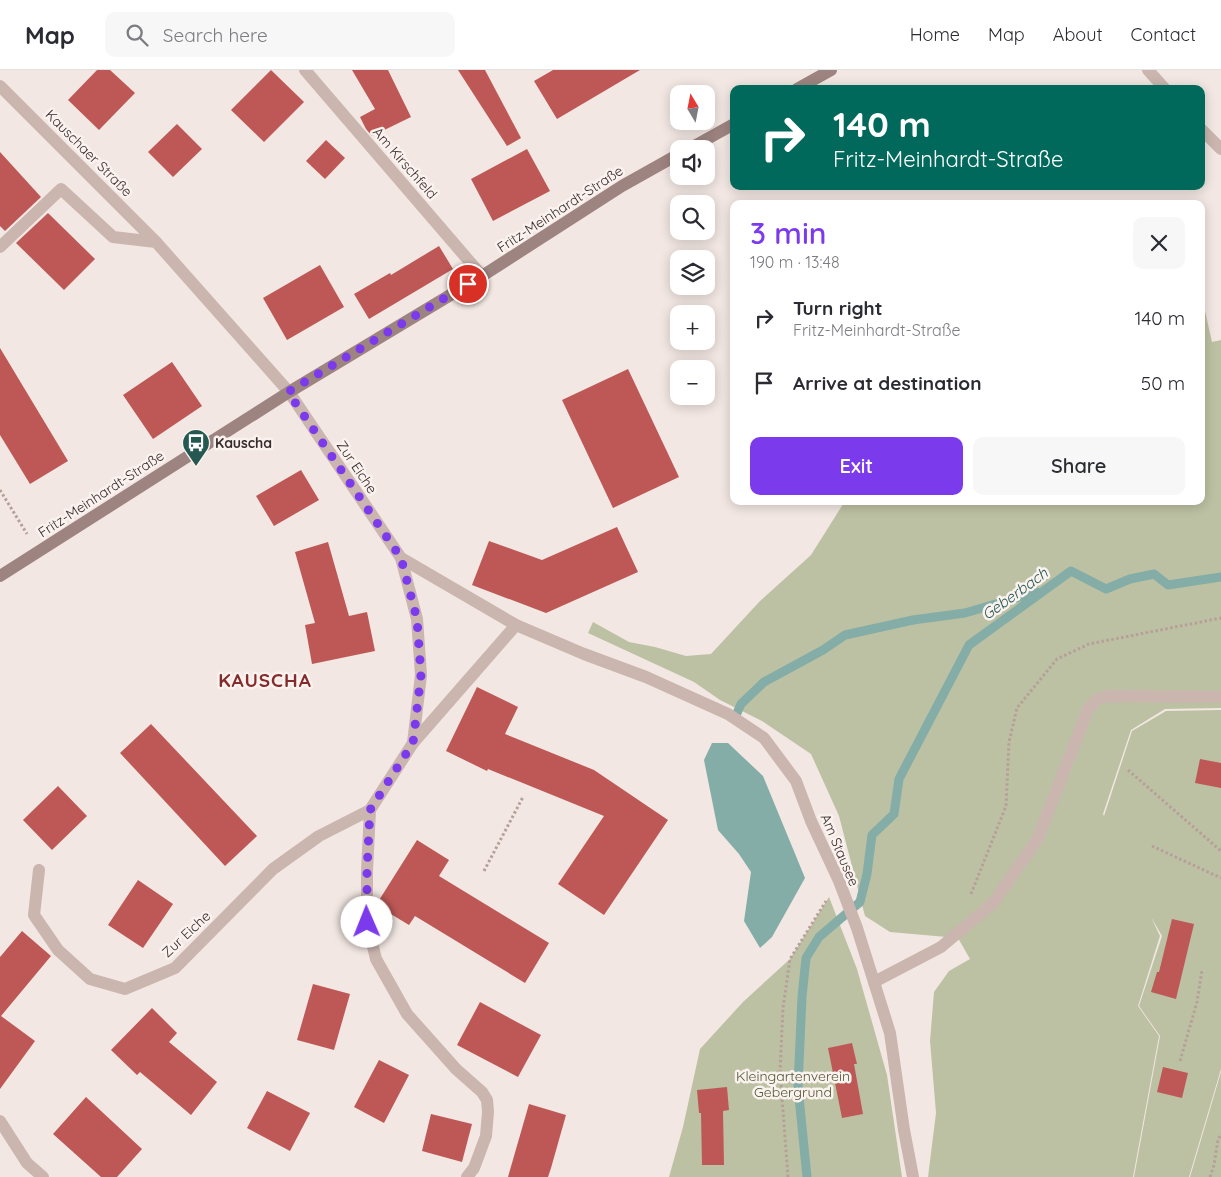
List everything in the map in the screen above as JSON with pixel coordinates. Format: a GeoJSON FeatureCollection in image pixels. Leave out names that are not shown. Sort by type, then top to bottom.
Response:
{"type":"FeatureCollection","features":[{"type":"Feature","properties":{"kind":"street","name":"Am Kirschfeld"},"geometry":{"type":"LineString","coordinates":[[306,70],[482,276]]}},
{"type":"Feature","properties":{"kind":"street"},"geometry":{"type":"LineString","coordinates":[[804,85],[831,70]]}},
{"type":"Feature","properties":{"kind":"street"},"geometry":{"type":"LineString","coordinates":[[1148,70],[1161,85]]}},
{"type":"Feature","properties":{"kind":"street","name":"Kauschaer Straße"},"geometry":{"type":"LineString","coordinates":[[0,86],[156,242],[288,392]]}},
{"type":"Feature","properties":{"kind":"street"},"geometry":{"type":"LineString","coordinates":[[705,140],[730,126]]}},
{"type":"Feature","properties":{"kind":"street"},"geometry":{"type":"LineString","coordinates":[[1205,133],[1221,150]]}},
{"type":"Feature","properties":{"kind":"street","name":"Fritz-Meinhardt-Straße"},"geometry":{"type":"LineString","coordinates":[[0,576],[288,392],[482,276],[622,186],[670,159]]}},
{"type":"Feature","properties":{"kind":"street"},"geometry":{"type":"LineString","coordinates":[[0,247],[61,189],[113,237],[156,242]]}},
{"type":"Feature","properties":{"kind":"street","name":"Zur Eiche"},"geometry":{"type":"LineString","coordinates":[[288,392],[401,558],[417,619],[421,675],[413,743]]}},
{"type":"Feature","properties":{"kind":"street","name":"Zur Eiche"},"geometry":{"type":"LineString","coordinates":[[401,558],[516,625],[584,654]]}},
{"type":"Feature","properties":{"kind":"street","name":"Zur Eiche"},"geometry":{"type":"LineString","coordinates":[[467,1177],[474,1168],[486,1136],[487,1100],[482,1092],[456,1069],[407,1014],[376,959],[367,922],[370,810],[413,743],[516,625]]}},
{"type":"Feature","properties":{"kind":"street","name":"Am Stausee"},"geometry":{"type":"LineString","coordinates":[[584,654],[646,677],[728,714],[764,738],[796,781],[857,928],[890,1032],[904,1130],[913,1177]]}},
{"type":"Feature","properties":{"kind":"street"},"geometry":{"type":"LineString","coordinates":[[874,982],[941,947],[992,903],[1038,838],[1088,709],[1098,699],[1109,696],[1221,697]]}},
{"type":"Feature","properties":{"kind":"street","name":"Zur Eiche"},"geometry":{"type":"LineString","coordinates":[[39,870],[34,915],[58,950],[90,979],[125,989],[175,968],[273,870],[319,836],[370,810]]}},
{"type":"Feature","properties":{"kind":"street"},"geometry":{"type":"LineString","coordinates":[[0,1121],[27,1163],[43,1177]]}},
{"type":"Feature","properties":{"kind":"path"},"geometry":{"type":"LineString","coordinates":[[0,490],[38,552]]}},
{"type":"Feature","properties":{"kind":"path"},"geometry":{"type":"LineString","coordinates":[[970,896],[1006,806],[1009,742],[1017,708],[1057,659],[1089,644],[1221,618]]}},
{"type":"Feature","properties":{"kind":"path"},"geometry":{"type":"LineString","coordinates":[[1128,770],[1221,851]]}},
{"type":"Feature","properties":{"kind":"path"},"geometry":{"type":"LineString","coordinates":[[484,871],[523,797]]}},
{"type":"Feature","properties":{"kind":"path"},"geometry":{"type":"LineString","coordinates":[[1152,846],[1221,878]]}},
{"type":"Feature","properties":{"kind":"path"},"geometry":{"type":"LineString","coordinates":[[788,1177],[780,1072],[783,1008],[790,958],[839,881]]}},
{"type":"Feature","properties":{"kind":"path"},"geometry":{"type":"LineString","coordinates":[[1180,1060],[1198,1002],[1202,970]]}},
{"type":"Feature","properties":{"kind":"path"},"geometry":{"type":"LineString","coordinates":[[1210,1177],[1218,1139],[1221,1135]]}},
{"type":"Feature","properties":{"kind":"green space"},"geometry":{"type":"Polygon","coordinates":[[[1205,311],[1212,342],[1221,340],[1221,708],[1165,709],[1131,730],[1103,814],[1104,816],[1132,731],[1166,711],[1221,710],[1221,1069],[1189,1177],[1134,1177],[1160,1036],[1139,1006],[1162,936],[1151,917],[1160,936],[1138,1006],[1159,1036],[1133,1177],[928,1177],[936,1113],[930,1041],[934,992],[949,971],[970,959],[958,938],[890,932],[865,916],[839,816],[811,754],[762,721],[720,700],[694,682],[588,633],[593,622],[629,642],[686,656],[711,654],[760,601],[811,555],[842,505],[1205,505],[1205,311]]]}},
{"type":"Feature","properties":{"kind":"green space","name":"Kleingartenverein Gebergrund"},"geometry":{"type":"Polygon","coordinates":[[[829,897],[857,969],[887,1075],[902,1177],[669,1177],[683,1127],[700,1049],[743,1002],[790,959],[829,897]]]}},
{"type":"Feature","properties":{"kind":"green space"},"geometry":{"type":"Polygon","coordinates":[[[1221,1072],[1221,1177],[1190,1177],[1221,1072]]]}},
{"type":"Feature","properties":{"kind":"water"},"geometry":{"type":"Polygon","coordinates":[[[712,743],[728,743],[763,776],[805,878],[772,937],[760,948],[744,921],[751,872],[739,854],[718,830],[704,760],[712,743]]]}},
{"type":"Feature","properties":{"kind":"building"},"geometry":{"type":"Polygon","coordinates":[[[97,70],[110,70],[135,93],[99,130],[68,100],[97,70]]]}},
{"type":"Feature","properties":{"kind":"building"},"geometry":{"type":"Polygon","coordinates":[[[271,70],[304,102],[264,142],[231,110],[271,70]]]}},
{"type":"Feature","properties":{"kind":"building"},"geometry":{"type":"Polygon","coordinates":[[[352,70],[388,70],[411,117],[372,136],[360,117],[375,109],[352,70]]]}},
{"type":"Feature","properties":{"kind":"building"},"geometry":{"type":"Polygon","coordinates":[[[458,70],[485,70],[521,138],[507,146],[458,70]]]}},
{"type":"Feature","properties":{"kind":"building"},"geometry":{"type":"Polygon","coordinates":[[[553,70],[640,70],[557,119],[534,81],[553,70]]]}},
{"type":"Feature","properties":{"kind":"building"},"geometry":{"type":"Polygon","coordinates":[[[177,124],[202,149],[173,177],[148,152],[177,124]]]}},
{"type":"Feature","properties":{"kind":"building"},"geometry":{"type":"Polygon","coordinates":[[[326,140],[345,158],[325,179],[306,161],[326,140]]]}},
{"type":"Feature","properties":{"kind":"building"},"geometry":{"type":"Polygon","coordinates":[[[527,149],[550,191],[493,221],[471,179],[527,149]]]}},
{"type":"Feature","properties":{"kind":"building"},"geometry":{"type":"Polygon","coordinates":[[[0,152],[41,197],[5,231],[0,226],[0,152]]]}},
{"type":"Feature","properties":{"kind":"building"},"geometry":{"type":"Polygon","coordinates":[[[48,213],[95,259],[64,290],[16,243],[48,213]]]}},
{"type":"Feature","properties":{"kind":"building"},"geometry":{"type":"Polygon","coordinates":[[[439,246],[453,269],[369,319],[354,294],[390,273],[391,275],[439,246]]]}},
{"type":"Feature","properties":{"kind":"building"},"geometry":{"type":"Polygon","coordinates":[[[320,265],[344,307],[287,340],[263,298],[320,265]]]}},
{"type":"Feature","properties":{"kind":"building"},"geometry":{"type":"Polygon","coordinates":[[[0,348],[68,461],[30,484],[0,435],[0,348]]]}},
{"type":"Feature","properties":{"kind":"building"},"geometry":{"type":"Polygon","coordinates":[[[172,362],[202,406],[153,439],[123,395],[172,362]]]}},
{"type":"Feature","properties":{"kind":"building"},"geometry":{"type":"Polygon","coordinates":[[[628,369],[679,477],[613,508],[562,400],[628,369]]]}},
{"type":"Feature","properties":{"kind":"building"},"geometry":{"type":"Polygon","coordinates":[[[301,470],[319,500],[274,526],[256,496],[301,470]]]}},
{"type":"Feature","properties":{"kind":"building"},"geometry":{"type":"Polygon","coordinates":[[[617,527],[638,572],[546,613],[472,585],[489,541],[542,560],[617,527]]]}},
{"type":"Feature","properties":{"kind":"building"},"geometry":{"type":"Polygon","coordinates":[[[328,542],[349,616],[367,612],[375,651],[312,664],[305,625],[315,623],[295,552],[328,542]]]}},
{"type":"Feature","properties":{"kind":"building"},"geometry":{"type":"Polygon","coordinates":[[[477,687],[518,707],[505,734],[594,770],[668,820],[604,915],[558,884],[604,816],[488,769],[487,771],[446,751],[477,687]]]}},
{"type":"Feature","properties":{"kind":"building"},"geometry":{"type":"Polygon","coordinates":[[[151,724],[257,836],[225,866],[120,753],[151,724]]]}},
{"type":"Feature","properties":{"kind":"building"},"geometry":{"type":"Polygon","coordinates":[[[1200,759],[1221,763],[1221,788],[1195,783],[1200,759]]]}},
{"type":"Feature","properties":{"kind":"building"},"geometry":{"type":"Polygon","coordinates":[[[58,786],[87,816],[52,850],[23,820],[58,786]]]}},
{"type":"Feature","properties":{"kind":"building"},"geometry":{"type":"Polygon","coordinates":[[[417,840],[449,860],[439,876],[549,943],[525,983],[415,916],[409,925],[376,905],[417,840]]]}},
{"type":"Feature","properties":{"kind":"building"},"geometry":{"type":"Polygon","coordinates":[[[138,880],[173,904],[143,948],[108,925],[138,880]]]}},
{"type":"Feature","properties":{"kind":"building"},"geometry":{"type":"Polygon","coordinates":[[[1172,919],[1194,924],[1176,999],[1151,992],[1157,972],[1159,972],[1172,919]]]}},
{"type":"Feature","properties":{"kind":"building"},"geometry":{"type":"Polygon","coordinates":[[[22,931],[51,956],[1,1016],[35,1041],[0,1089],[0,957],[22,931]]]}},
{"type":"Feature","properties":{"kind":"building"},"geometry":{"type":"Polygon","coordinates":[[[313,984],[350,994],[334,1050],[297,1040],[313,984]]]}},
{"type":"Feature","properties":{"kind":"building"},"geometry":{"type":"Polygon","coordinates":[[[480,1002],[541,1035],[518,1077],[457,1045],[480,1002]]]}},
{"type":"Feature","properties":{"kind":"building"},"geometry":{"type":"Polygon","coordinates":[[[152,1008],[177,1033],[169,1042],[217,1082],[191,1115],[140,1072],[137,1075],[111,1050],[152,1008]]]}},
{"type":"Feature","properties":{"kind":"building"},"geometry":{"type":"Polygon","coordinates":[[[852,1043],[857,1064],[854,1064],[863,1114],[842,1118],[828,1048],[852,1043]]]}},
{"type":"Feature","properties":{"kind":"building"},"geometry":{"type":"Polygon","coordinates":[[[379,1060],[409,1075],[384,1123],[354,1107],[379,1060]]]}},
{"type":"Feature","properties":{"kind":"building"},"geometry":{"type":"Polygon","coordinates":[[[1163,1067],[1188,1073],[1182,1098],[1157,1092],[1163,1067]]]}},
{"type":"Feature","properties":{"kind":"building"},"geometry":{"type":"Polygon","coordinates":[[[727,1087],[729,1110],[723,1111],[724,1165],[702,1165],[701,1113],[699,1113],[697,1090],[727,1087]]]}},
{"type":"Feature","properties":{"kind":"building"},"geometry":{"type":"Polygon","coordinates":[[[267,1091],[310,1113],[290,1151],[247,1128],[267,1091]]]}},
{"type":"Feature","properties":{"kind":"building"},"geometry":{"type":"Polygon","coordinates":[[[86,1097],[142,1149],[117,1177],[101,1177],[53,1134],[86,1097]]]}},
{"type":"Feature","properties":{"kind":"building"},"geometry":{"type":"Polygon","coordinates":[[[529,1104],[566,1115],[551,1168],[548,1177],[508,1177],[529,1104]]]}},
{"type":"Feature","properties":{"kind":"building"},"geometry":{"type":"Polygon","coordinates":[[[431,1114],[472,1124],[462,1162],[422,1151],[431,1114]]]}},
{"type":"Feature","properties":{"kind":"waterway","name":"Geberbach"},"geometry":{"type":"LineString","coordinates":[[807,1177],[798,1087],[802,997],[806,958],[819,937],[860,902],[867,874],[872,835],[894,814],[899,779],[969,645],[1071,571],[1106,589],[1130,579],[1154,574],[1168,585],[1221,577]]}},
{"type":"Feature","properties":{"kind":"waterway"},"geometry":{"type":"LineString","coordinates":[[737,713],[741,704],[764,682],[823,650],[845,635],[913,620],[965,613],[1037,592]]}},
{"type":"Feature","properties":{"kind":"place","name":"Kauscha"},"geometry":{"type":"Point","coordinates":[196,467]}},
{"type":"Feature","properties":{"kind":"district","name":"KAUSCHA"},"geometry":{"type":"Point","coordinates":[265,680]}},
{"type":"Feature","properties":{"kind":"route"},"geometry":{"type":"LineString","coordinates":[[367,922],[370,810],[413,743],[421,675],[417,619],[401,558],[288,392],[468,284]]}}]}
